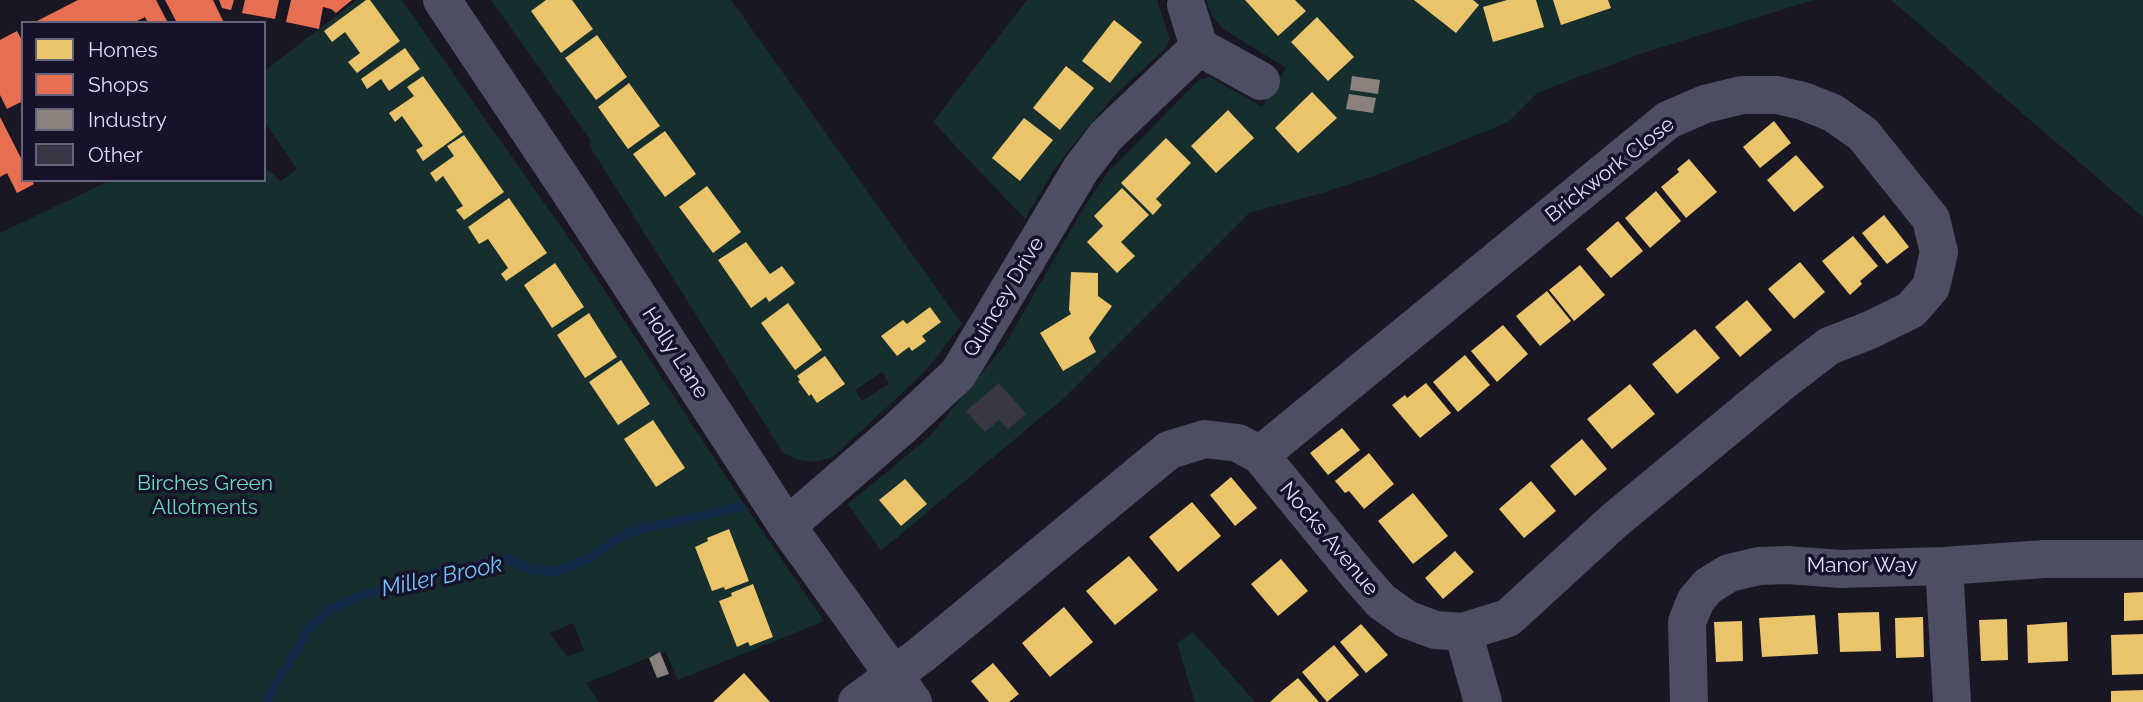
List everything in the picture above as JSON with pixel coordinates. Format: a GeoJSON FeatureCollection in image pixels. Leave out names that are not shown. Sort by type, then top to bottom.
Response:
{"type":"FeatureCollection","features":[{"type":"Feature","properties":{"kind":"street","name":"Holly Lane"},"geometry":{"type":"LineString","coordinates":[[442,0],[787,526],[903,688]]}},
{"type":"Feature","properties":{"kind":"street"},"geometry":{"type":"LineString","coordinates":[[1186,5],[1199,47],[1261,81]]}},
{"type":"Feature","properties":{"kind":"street","name":"Quincey Drive"},"geometry":{"type":"LineString","coordinates":[[787,526],[958,374],[1082,169],[1106,136],[1199,47]]}},
{"type":"Feature","properties":{"kind":"street","name":"Brickwork Close"},"geometry":{"type":"LineString","coordinates":[[1260,455],[1668,120],[1705,104],[1742,95],[1777,95],[1803,101],[1833,113],[1863,134],[1931,219],[1939,252],[1931,287],[1911,310]]}},
{"type":"Feature","properties":{"kind":"street","name":"Nocks Avenue"},"geometry":{"type":"LineString","coordinates":[[857,702],[903,688],[921,655],[1169,450],[1205,439],[1238,443],[1260,455],[1358,575],[1381,600],[1406,619],[1435,630],[1462,632],[1508,618],[1615,520],[1829,346],[1911,310]]}},
{"type":"Feature","properties":{"kind":"street","name":"Manor Way"},"geometry":{"type":"LineString","coordinates":[[1689,702],[1687,622],[1696,600],[1708,586],[1730,573],[1759,566],[1787,565],[1841,569],[2045,559],[2143,559]]}},
{"type":"Feature","properties":{"kind":"street"},"geometry":{"type":"LineString","coordinates":[[1944,566],[1952,702]]}},
{"type":"Feature","properties":{"kind":"street"},"geometry":{"type":"LineString","coordinates":[[1462,632],[1483,702]]}},
{"type":"Feature","properties":{"kind":"green space","name":"Birches Green Allotments"},"geometry":{"type":"Polygon","coordinates":[[[357,0],[401,0],[592,271],[824,621],[678,680],[665,651],[586,683],[599,702],[0,702],[0,233],[107,182],[266,182],[266,169],[281,181],[297,169],[266,124],[266,69],[357,0]],[[573,623],[550,633],[567,657],[584,650],[573,623]]]}},
{"type":"Feature","properties":{"kind":"green space"},"geometry":{"type":"Polygon","coordinates":[[[491,0],[731,0],[962,324],[928,368],[832,458],[813,462],[783,453],[589,145],[592,142],[491,0]],[[882,372],[855,390],[862,401],[889,384],[882,372]]]}},
{"type":"Feature","properties":{"kind":"green space"},"geometry":{"type":"Polygon","coordinates":[[[1027,0],[1157,0],[1170,39],[1164,50],[1114,96],[1072,146],[1052,173],[1025,219],[933,122],[1027,0]]]}},
{"type":"Feature","properties":{"kind":"green space"},"geometry":{"type":"Polygon","coordinates":[[[1206,0],[1813,0],[1643,53],[1573,79],[1537,93],[1508,122],[1382,173],[1249,213],[1064,398],[881,551],[848,504],[930,436],[1004,346],[1086,204],[1108,172],[1199,80],[1210,77],[1262,107],[1286,68],[1222,28],[1212,16],[1206,0]]]}},
{"type":"Feature","properties":{"kind":"green space"},"geometry":{"type":"Polygon","coordinates":[[[1891,0],[2143,0],[2143,217],[1891,0]]]}},
{"type":"Feature","properties":{"kind":"green space"},"geometry":{"type":"Polygon","coordinates":[[[1193,632],[1255,702],[1195,702],[1177,643],[1193,632]]]}},
{"type":"Feature","properties":{"kind":"building: Homes"},"geometry":{"type":"Polygon","coordinates":[[[366,0],[370,0],[400,41],[357,73],[348,62],[360,53],[345,32],[332,42],[324,31],[366,0]]]}},
{"type":"Feature","properties":{"kind":"building: Homes"},"geometry":{"type":"Polygon","coordinates":[[[546,0],[572,0],[593,29],[561,53],[531,11],[546,0]]]}},
{"type":"Feature","properties":{"kind":"building: Homes"},"geometry":{"type":"Polygon","coordinates":[[[1245,0],[1295,0],[1306,11],[1278,36],[1245,0]]]}},
{"type":"Feature","properties":{"kind":"building: Homes"},"geometry":{"type":"Polygon","coordinates":[[[1414,0],[1473,0],[1479,5],[1456,33],[1414,0]]]}},
{"type":"Feature","properties":{"kind":"building: Homes"},"geometry":{"type":"Polygon","coordinates":[[[1507,0],[1536,0],[1544,27],[1493,42],[1483,7],[1507,0]]]}},
{"type":"Feature","properties":{"kind":"building: Homes"},"geometry":{"type":"Polygon","coordinates":[[[1553,0],[1608,0],[1611,8],[1561,25],[1553,0]]]}},
{"type":"Feature","properties":{"kind":"building: Homes"},"geometry":{"type":"Polygon","coordinates":[[[1317,17],[1354,57],[1328,81],[1291,42],[1317,17]]]}},
{"type":"Feature","properties":{"kind":"building: Homes"},"geometry":{"type":"Polygon","coordinates":[[[1114,20],[1142,42],[1110,83],[1082,61],[1114,20]]]}},
{"type":"Feature","properties":{"kind":"building: Homes"},"geometry":{"type":"Polygon","coordinates":[[[597,35],[627,77],[596,100],[565,58],[597,35]]]}},
{"type":"Feature","properties":{"kind":"building: Homes"},"geometry":{"type":"Polygon","coordinates":[[[405,48],[420,69],[389,91],[381,79],[367,89],[361,79],[405,48]]]}},
{"type":"Feature","properties":{"kind":"building: Homes"},"geometry":{"type":"Polygon","coordinates":[[[1066,66],[1094,88],[1060,130],[1033,108],[1066,66]]]}},
{"type":"Feature","properties":{"kind":"building: Homes"},"geometry":{"type":"Polygon","coordinates":[[[423,76],[463,132],[423,161],[416,150],[423,146],[402,116],[395,122],[389,113],[414,96],[407,87],[423,76]]]}},
{"type":"Feature","properties":{"kind":"building: Homes"},"geometry":{"type":"Polygon","coordinates":[[[629,83],[660,126],[628,149],[598,107],[629,83]]]}},
{"type":"Feature","properties":{"kind":"building: Homes"},"geometry":{"type":"Polygon","coordinates":[[[1312,92],[1337,118],[1298,153],[1275,128],[1312,92]]]}},
{"type":"Feature","properties":{"kind":"building: Homes"},"geometry":{"type":"Polygon","coordinates":[[[1228,110],[1254,138],[1216,173],[1191,146],[1228,110]]]}},
{"type":"Feature","properties":{"kind":"building: Homes"},"geometry":{"type":"Polygon","coordinates":[[[1024,118],[1053,140],[1020,181],[992,158],[1024,118]]]}},
{"type":"Feature","properties":{"kind":"building: Homes"},"geometry":{"type":"Polygon","coordinates":[[[1774,121],[1791,143],[1760,168],[1743,147],[1774,121]]]}},
{"type":"Feature","properties":{"kind":"building: Homes"},"geometry":{"type":"Polygon","coordinates":[[[665,131],[696,174],[665,197],[633,154],[665,131]]]}},
{"type":"Feature","properties":{"kind":"building: Homes"},"geometry":{"type":"Polygon","coordinates":[[[464,135],[504,192],[464,220],[456,210],[463,206],[443,176],[436,182],[430,173],[454,156],[447,146],[464,135]]]}},
{"type":"Feature","properties":{"kind":"building: Homes"},"geometry":{"type":"Polygon","coordinates":[[[1166,138],[1191,163],[1156,199],[1162,205],[1153,215],[1121,183],[1166,138]]]}},
{"type":"Feature","properties":{"kind":"building: Homes"},"geometry":{"type":"Polygon","coordinates":[[[1796,155],[1824,187],[1794,212],[1767,180],[1796,155]]]}},
{"type":"Feature","properties":{"kind":"building: Homes"},"geometry":{"type":"Polygon","coordinates":[[[1689,159],[1717,192],[1686,218],[1661,187],[1679,172],[1677,169],[1689,159]]]}},
{"type":"Feature","properties":{"kind":"building: Homes"},"geometry":{"type":"Polygon","coordinates":[[[707,186],[741,232],[713,253],[679,207],[707,186]]]}},
{"type":"Feature","properties":{"kind":"building: Homes"},"geometry":{"type":"Polygon","coordinates":[[[1122,188],[1149,215],[1121,242],[1135,256],[1117,273],[1087,242],[1103,226],[1094,216],[1122,188]]]}},
{"type":"Feature","properties":{"kind":"building: Homes"},"geometry":{"type":"Polygon","coordinates":[[[1656,191],[1681,221],[1650,248],[1625,218],[1656,191]]]}},
{"type":"Feature","properties":{"kind":"building: Homes"},"geometry":{"type":"Polygon","coordinates":[[[509,198],[547,253],[506,281],[501,274],[508,268],[488,239],[479,244],[468,227],[509,198]]]}},
{"type":"Feature","properties":{"kind":"building: Homes"},"geometry":{"type":"Polygon","coordinates":[[[1884,215],[1909,247],[1887,264],[1862,233],[1884,215]]]}},
{"type":"Feature","properties":{"kind":"building: Homes"},"geometry":{"type":"Polygon","coordinates":[[[1618,221],[1643,251],[1611,278],[1586,249],[1618,221]]]}},
{"type":"Feature","properties":{"kind":"building: Homes"},"geometry":{"type":"Polygon","coordinates":[[[1853,236],[1878,266],[1860,281],[1862,284],[1850,295],[1822,261],[1853,236]]]}},
{"type":"Feature","properties":{"kind":"building: Homes"},"geometry":{"type":"Polygon","coordinates":[[[746,242],[770,274],[782,266],[795,283],[769,302],[766,297],[751,308],[718,260],[746,242]]]}},
{"type":"Feature","properties":{"kind":"building: Homes"},"geometry":{"type":"Polygon","coordinates":[[[1800,262],[1825,292],[1794,319],[1768,289],[1800,262]]]}},
{"type":"Feature","properties":{"kind":"building: Homes"},"geometry":{"type":"Polygon","coordinates":[[[555,263],[584,307],[552,328],[524,285],[555,263]]]}},
{"type":"Feature","properties":{"kind":"building: Homes"},"geometry":{"type":"Polygon","coordinates":[[[1580,265],[1605,295],[1574,321],[1549,290],[1580,265]]]}},
{"type":"Feature","properties":{"kind":"building: Homes"},"geometry":{"type":"Polygon","coordinates":[[[1071,272],[1098,273],[1098,296],[1112,306],[1089,338],[1096,352],[1063,371],[1040,333],[1071,314],[1071,272]]]}},
{"type":"Feature","properties":{"kind":"building: Homes"},"geometry":{"type":"Polygon","coordinates":[[[1547,291],[1571,321],[1540,346],[1516,316],[1547,291]]]}},
{"type":"Feature","properties":{"kind":"building: Homes"},"geometry":{"type":"Polygon","coordinates":[[[1747,300],[1772,330],[1740,357],[1715,327],[1747,300]]]}},
{"type":"Feature","properties":{"kind":"building: Homes"},"geometry":{"type":"Polygon","coordinates":[[[788,303],[822,350],[795,370],[761,323],[788,303]]]}},
{"type":"Feature","properties":{"kind":"building: Homes"},"geometry":{"type":"Polygon","coordinates":[[[930,307],[941,322],[922,336],[926,341],[912,351],[909,347],[897,356],[881,336],[903,320],[907,324],[930,307]]]}},
{"type":"Feature","properties":{"kind":"building: Homes"},"geometry":{"type":"Polygon","coordinates":[[[589,313],[617,357],[585,378],[557,335],[589,313]]]}},
{"type":"Feature","properties":{"kind":"building: Homes"},"geometry":{"type":"Polygon","coordinates":[[[1503,325],[1528,354],[1497,382],[1471,351],[1503,325]]]}},
{"type":"Feature","properties":{"kind":"building: Homes"},"geometry":{"type":"Polygon","coordinates":[[[1695,329],[1720,358],[1677,394],[1652,364],[1695,329]]]}},
{"type":"Feature","properties":{"kind":"building: Homes"},"geometry":{"type":"Polygon","coordinates":[[[1465,355],[1490,385],[1458,412],[1433,382],[1465,355]]]}},
{"type":"Feature","properties":{"kind":"building: Homes"},"geometry":{"type":"Polygon","coordinates":[[[825,356],[845,384],[817,403],[811,394],[809,396],[797,376],[825,356]]]}},
{"type":"Feature","properties":{"kind":"building: Homes"},"geometry":{"type":"Polygon","coordinates":[[[621,360],[650,404],[618,425],[589,382],[621,360]]]}},
{"type":"Feature","properties":{"kind":"building: Homes"},"geometry":{"type":"Polygon","coordinates":[[[1426,383],[1451,413],[1420,438],[1392,405],[1405,395],[1407,398],[1426,383]]]}},
{"type":"Feature","properties":{"kind":"building: Homes"},"geometry":{"type":"Polygon","coordinates":[[[1630,384],[1655,414],[1612,449],[1587,419],[1630,384]]]}},
{"type":"Feature","properties":{"kind":"building: Homes"},"geometry":{"type":"Polygon","coordinates":[[[653,420],[685,468],[656,487],[624,439],[653,420]]]}},
{"type":"Feature","properties":{"kind":"building: Homes"},"geometry":{"type":"Polygon","coordinates":[[[1342,428],[1360,450],[1328,475],[1310,453],[1342,428]]]}},
{"type":"Feature","properties":{"kind":"building: Homes"},"geometry":{"type":"Polygon","coordinates":[[[1582,439],[1607,469],[1575,496],[1550,466],[1582,439]]]}},
{"type":"Feature","properties":{"kind":"building: Homes"},"geometry":{"type":"Polygon","coordinates":[[[1369,453],[1394,484],[1364,509],[1349,491],[1345,493],[1335,481],[1369,453]]]}},
{"type":"Feature","properties":{"kind":"building: Homes"},"geometry":{"type":"Polygon","coordinates":[[[1231,477],[1257,508],[1235,526],[1210,495],[1231,477]]]}},
{"type":"Feature","properties":{"kind":"building: Homes"},"geometry":{"type":"Polygon","coordinates":[[[905,479],[927,504],[901,526],[879,500],[905,479]]]}},
{"type":"Feature","properties":{"kind":"building: Homes"},"geometry":{"type":"Polygon","coordinates":[[[1531,481],[1556,511],[1524,538],[1499,509],[1531,481]]]}},
{"type":"Feature","properties":{"kind":"building: Homes"},"geometry":{"type":"Polygon","coordinates":[[[1413,493],[1448,536],[1413,564],[1378,521],[1413,493]]]}},
{"type":"Feature","properties":{"kind":"building: Homes"},"geometry":{"type":"Polygon","coordinates":[[[1192,502],[1221,536],[1178,572],[1149,537],[1192,502]]]}},
{"type":"Feature","properties":{"kind":"building: Homes"},"geometry":{"type":"Polygon","coordinates":[[[729,529],[749,581],[725,590],[724,587],[712,591],[695,547],[708,541],[707,538],[729,529]]]}},
{"type":"Feature","properties":{"kind":"building: Homes"},"geometry":{"type":"Polygon","coordinates":[[[1455,551],[1474,572],[1443,599],[1425,578],[1455,551]]]}},
{"type":"Feature","properties":{"kind":"building: Homes"},"geometry":{"type":"Polygon","coordinates":[[[1129,556],[1158,590],[1115,625],[1086,591],[1129,556]]]}},
{"type":"Feature","properties":{"kind":"building: Homes"},"geometry":{"type":"Polygon","coordinates":[[[1281,559],[1308,591],[1278,616],[1251,584],[1281,559]]]}},
{"type":"Feature","properties":{"kind":"building: Homes"},"geometry":{"type":"Polygon","coordinates":[[[753,584],[773,637],[750,646],[748,642],[737,647],[719,601],[753,584]]]}},
{"type":"Feature","properties":{"kind":"building: Homes"},"geometry":{"type":"Polygon","coordinates":[[[2143,592],[2143,620],[2124,621],[2124,593],[2143,592]]]}},
{"type":"Feature","properties":{"kind":"building: Homes"},"geometry":{"type":"Polygon","coordinates":[[[1064,607],[1093,642],[1050,677],[1022,643],[1064,607]]]}},
{"type":"Feature","properties":{"kind":"building: Homes"},"geometry":{"type":"Polygon","coordinates":[[[1879,612],[1881,651],[1840,652],[1838,613],[1879,612]]]}},
{"type":"Feature","properties":{"kind":"building: Homes"},"geometry":{"type":"Polygon","coordinates":[[[1815,615],[1818,654],[1762,657],[1759,618],[1815,615]]]}},
{"type":"Feature","properties":{"kind":"building: Homes"},"geometry":{"type":"Polygon","coordinates":[[[1923,617],[1924,657],[1896,658],[1895,618],[1923,617]]]}},
{"type":"Feature","properties":{"kind":"building: Homes"},"geometry":{"type":"Polygon","coordinates":[[[2007,619],[2008,660],[1981,661],[1979,620],[2007,619]]]}},
{"type":"Feature","properties":{"kind":"building: Homes"},"geometry":{"type":"Polygon","coordinates":[[[1742,621],[1743,661],[1716,662],[1714,622],[1742,621]]]}},
{"type":"Feature","properties":{"kind":"building: Homes"},"geometry":{"type":"Polygon","coordinates":[[[2067,622],[2068,661],[2028,663],[2027,625],[2067,622]]]}},
{"type":"Feature","properties":{"kind":"building: Homes"},"geometry":{"type":"Polygon","coordinates":[[[1361,624],[1388,655],[1366,673],[1340,642],[1361,624]]]}},
{"type":"Feature","properties":{"kind":"building: Homes"},"geometry":{"type":"Polygon","coordinates":[[[2143,634],[2143,674],[2112,675],[2111,635],[2143,634]]]}},
{"type":"Feature","properties":{"kind":"building: Homes"},"geometry":{"type":"Polygon","coordinates":[[[1334,645],[1359,675],[1327,702],[1302,672],[1334,645]]]}},
{"type":"Feature","properties":{"kind":"building: Homes"},"geometry":{"type":"Polygon","coordinates":[[[993,663],[1019,694],[1009,702],[989,702],[971,681],[993,663]]]}},
{"type":"Feature","properties":{"kind":"building: Homes"},"geometry":{"type":"Polygon","coordinates":[[[744,673],[770,702],[713,702],[744,673]]]}},
{"type":"Feature","properties":{"kind":"building: Homes"},"geometry":{"type":"Polygon","coordinates":[[[1298,678],[1319,702],[1270,702],[1282,691],[1298,678]]]}},
{"type":"Feature","properties":{"kind":"building: Homes"},"geometry":{"type":"Polygon","coordinates":[[[2143,690],[2143,702],[2111,702],[2111,691],[2143,690]]]}},
{"type":"Feature","properties":{"kind":"building: Shops"},"geometry":{"type":"Polygon","coordinates":[[[78,0],[156,0],[167,21],[147,21],[145,17],[137,21],[37,21],[78,0]]]}},
{"type":"Feature","properties":{"kind":"building: Shops"},"geometry":{"type":"Polygon","coordinates":[[[165,0],[213,0],[223,21],[176,21],[165,0]]]}},
{"type":"Feature","properties":{"kind":"building: Shops"},"geometry":{"type":"Polygon","coordinates":[[[219,0],[234,0],[231,10],[222,8],[219,0]]]}},
{"type":"Feature","properties":{"kind":"building: Shops"},"geometry":{"type":"Polygon","coordinates":[[[245,0],[279,0],[275,19],[242,13],[245,0]]]}},
{"type":"Feature","properties":{"kind":"building: Shops"},"geometry":{"type":"Polygon","coordinates":[[[291,0],[352,0],[336,13],[323,7],[319,29],[286,22],[291,0]]]}},
{"type":"Feature","properties":{"kind":"building: Shops"},"geometry":{"type":"Polygon","coordinates":[[[17,31],[21,38],[21,102],[7,109],[0,95],[0,40],[17,31]]]}},
{"type":"Feature","properties":{"kind":"building: Shops"},"geometry":{"type":"Polygon","coordinates":[[[0,117],[21,158],[21,182],[34,184],[17,193],[7,173],[0,177],[0,117]]]}},
{"type":"Feature","properties":{"kind":"building: Industry"},"geometry":{"type":"Polygon","coordinates":[[[1352,76],[1380,80],[1378,94],[1350,90],[1352,76]]]}},
{"type":"Feature","properties":{"kind":"building: Industry"},"geometry":{"type":"Polygon","coordinates":[[[1349,94],[1376,98],[1373,113],[1346,109],[1349,94]]]}},
{"type":"Feature","properties":{"kind":"building: Industry"},"geometry":{"type":"Polygon","coordinates":[[[660,652],[669,674],[657,678],[649,658],[660,652]]]}},
{"type":"Feature","properties":{"kind":"building: Other"},"geometry":{"type":"Polygon","coordinates":[[[999,383],[1026,414],[1008,429],[999,420],[985,432],[966,411],[999,383]]]}},
{"type":"Feature","properties":{"kind":"waterway","name":"Miller Brook"},"geometry":{"type":"LineString","coordinates":[[266,702],[308,630],[329,610],[355,598],[407,579],[507,559],[530,569],[556,572],[591,557],[628,532],[740,507]]}}]}
